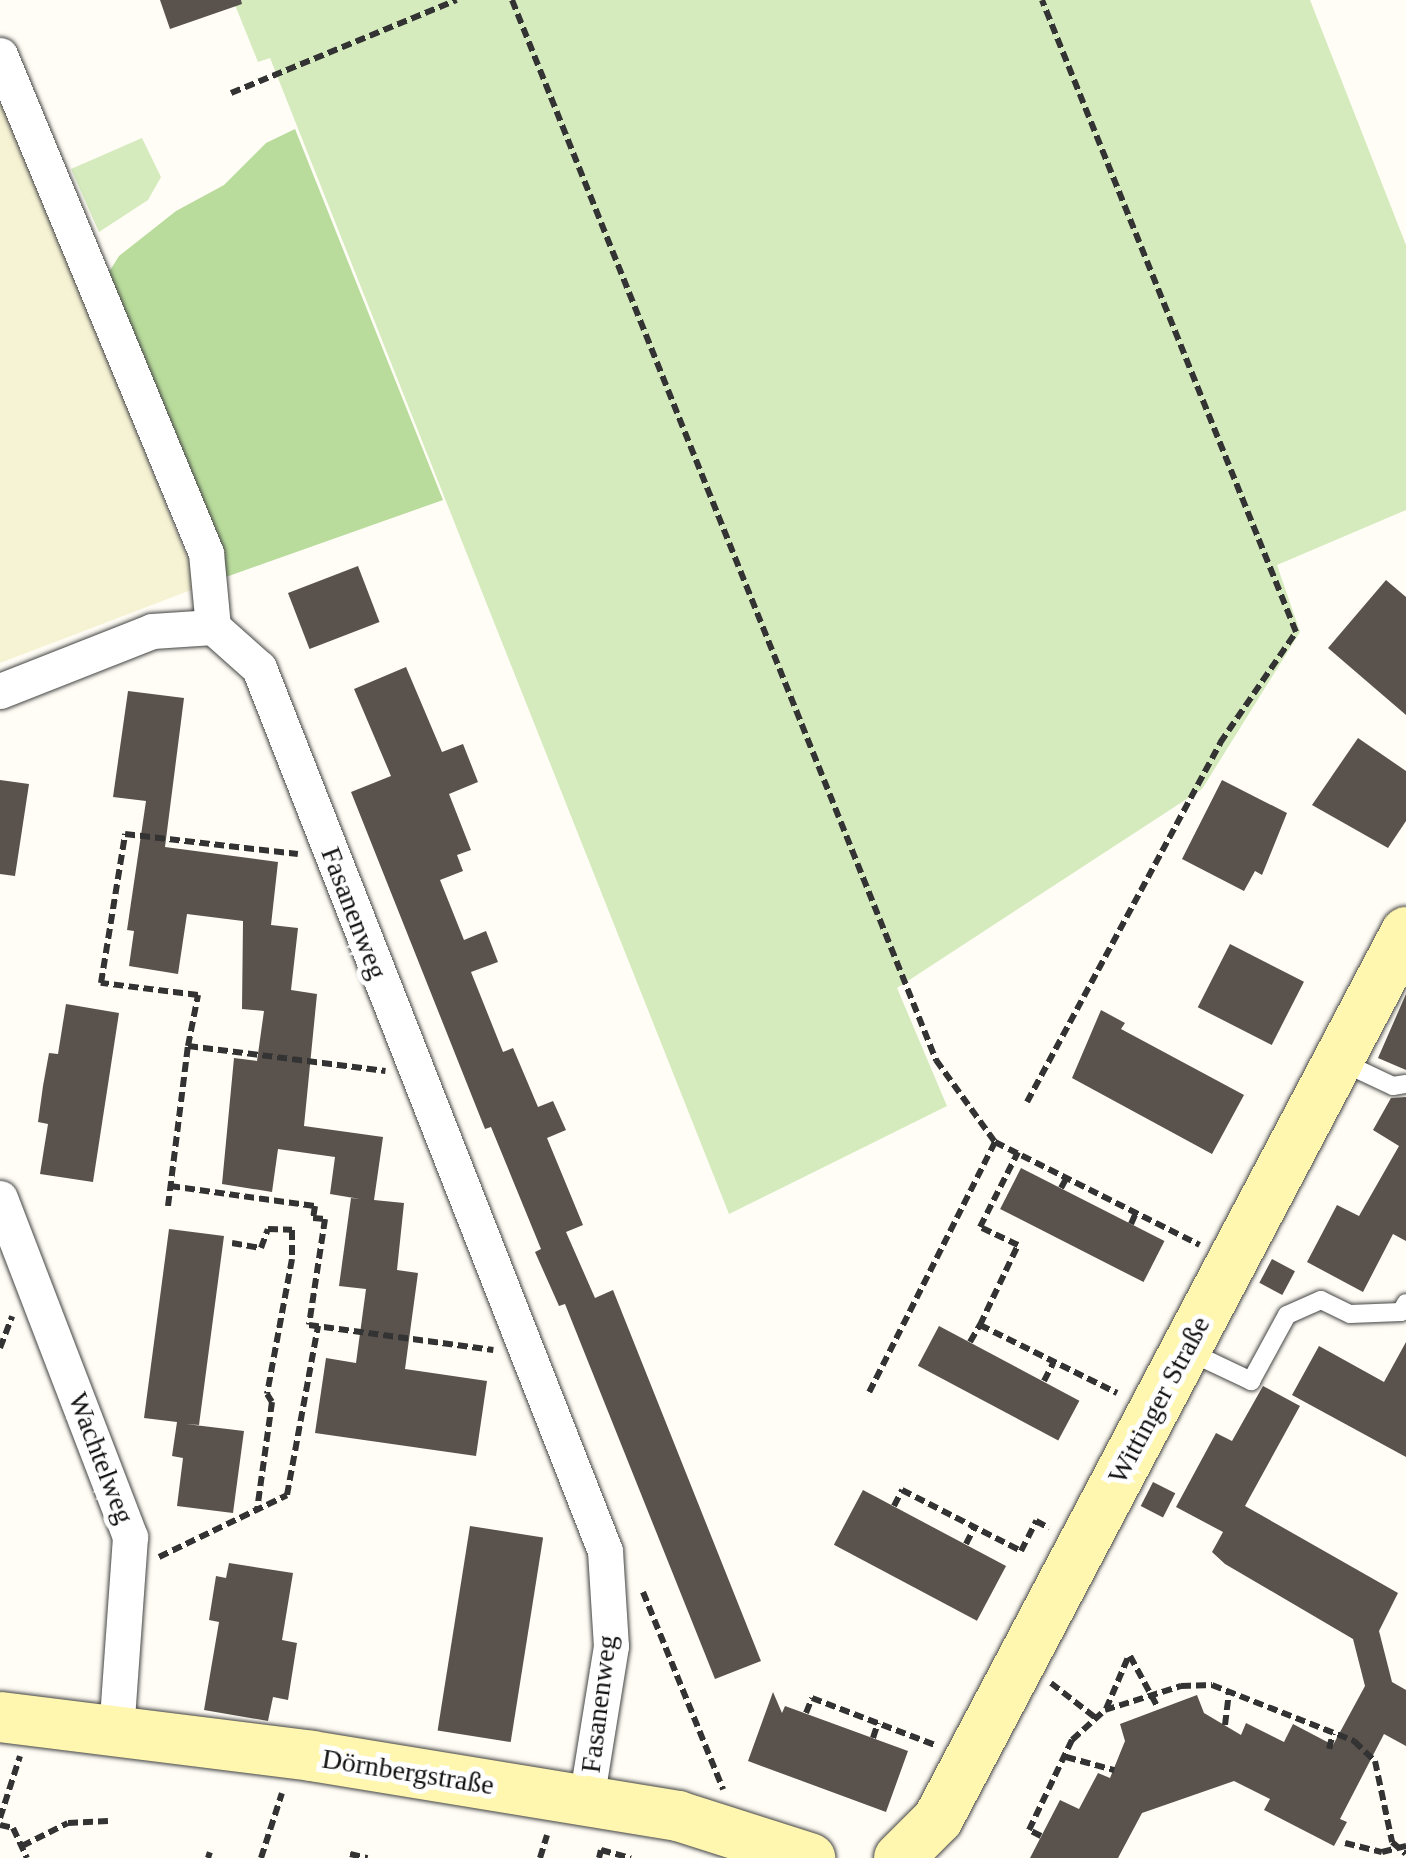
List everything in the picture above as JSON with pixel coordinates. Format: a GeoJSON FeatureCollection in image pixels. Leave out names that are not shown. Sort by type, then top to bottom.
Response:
{"type":"FeatureCollection","features":[{"type":"Feature","properties":{"kind":"main road","name":"Wittinger Straße"},"geometry":{"type":"LineString","coordinates":[[899,1858],[938,1819],[1406,932]]}},
{"type":"Feature","properties":{"kind":"main road","name":"Dörnbergstraße"},"geometry":{"type":"LineString","coordinates":[[11,1734],[116,1732],[586,1800],[715,1824],[810,1858]]}},
{"type":"Feature","properties":{"kind":"street"},"geometry":{"type":"LineString","coordinates":[[0,55],[206,553],[213,626],[152,631],[0,691]]}},
{"type":"Feature","properties":{"kind":"street","name":"Fasanenweg"},"geometry":{"type":"LineString","coordinates":[[213,626],[259,668],[604,1551],[611,1646],[586,1800]]}},
{"type":"Feature","properties":{"kind":"street","name":"Wachtelweg"},"geometry":{"type":"LineString","coordinates":[[0,1198],[130,1537],[131,1570],[116,1732]]}},
{"type":"Feature","properties":{"kind":"lane"},"geometry":{"type":"LineString","coordinates":[[1338,1060],[1393,1086],[1406,1084]]}},
{"type":"Feature","properties":{"kind":"lane"},"geometry":{"type":"LineString","coordinates":[[1184,1350],[1250,1381],[1287,1314],[1321,1300],[1350,1314],[1401,1312],[1406,1304]]}},
{"type":"Feature","properties":{"kind":"path"},"geometry":{"type":"LineString","coordinates":[[231,93],[457,0]]}},
{"type":"Feature","properties":{"kind":"path"},"geometry":{"type":"LineString","coordinates":[[512,0],[936,1060],[996,1142],[1233,1261]]}},
{"type":"Feature","properties":{"kind":"path"},"geometry":{"type":"LineString","coordinates":[[1027,1102],[1220,743],[1296,632],[1042,0]]}},
{"type":"Feature","properties":{"kind":"path"},"geometry":{"type":"LineString","coordinates":[[168,1206],[198,995],[101,983],[125,834],[334,860]]}},
{"type":"Feature","properties":{"kind":"path"},"geometry":{"type":"LineString","coordinates":[[188,1046],[416,1074]]}},
{"type":"Feature","properties":{"kind":"path"},"geometry":{"type":"LineString","coordinates":[[869,1392],[996,1142]]}},
{"type":"Feature","properties":{"kind":"path"},"geometry":{"type":"LineString","coordinates":[[970,1342],[1018,1245],[980,1227],[1018,1152]]}},
{"type":"Feature","properties":{"kind":"path"},"geometry":{"type":"LineString","coordinates":[[1062,1188],[1067,1177]]}},
{"type":"Feature","properties":{"kind":"path"},"geometry":{"type":"LineString","coordinates":[[170,1186],[315,1206],[313,1218],[326,1219],[309,1324],[527,1355]]}},
{"type":"Feature","properties":{"kind":"path"},"geometry":{"type":"LineString","coordinates":[[1131,1224],[1136,1213]]}},
{"type":"Feature","properties":{"kind":"path"},"geometry":{"type":"LineString","coordinates":[[232,1243],[261,1248],[268,1229],[292,1230],[266,1394],[272,1402],[258,1510]]}},
{"type":"Feature","properties":{"kind":"path"},"geometry":{"type":"LineString","coordinates":[[980,1324],[1153,1410]]}},
{"type":"Feature","properties":{"kind":"path"},"geometry":{"type":"LineString","coordinates":[[131,1570],[286,1495],[318,1326]]}},
{"type":"Feature","properties":{"kind":"path"},"geometry":{"type":"LineString","coordinates":[[1044,1381],[1053,1363]]}},
{"type":"Feature","properties":{"kind":"path"},"geometry":{"type":"LineString","coordinates":[[894,1506],[902,1490],[1021,1551],[1036,1521],[1082,1544]]}},
{"type":"Feature","properties":{"kind":"path"},"geometry":{"type":"LineString","coordinates":[[966,1544],[974,1528]]}},
{"type":"Feature","properties":{"kind":"path"},"geometry":{"type":"LineString","coordinates":[[604,1551],[629,1558],[724,1791],[715,1824]]}},
{"type":"Feature","properties":{"kind":"path"},"geometry":{"type":"LineString","coordinates":[[1105,1710],[1129,1655],[1158,1706]]}},
{"type":"Feature","properties":{"kind":"path"},"geometry":{"type":"LineString","coordinates":[[1017,1669],[1080,1699],[1096,1718]]}},
{"type":"Feature","properties":{"kind":"path"},"geometry":{"type":"LineString","coordinates":[[1042,1836],[1029,1830],[1072,1740],[1105,1710],[1181,1686],[1228,1691],[1333,1732],[1375,1761],[1406,1854]]}},
{"type":"Feature","properties":{"kind":"path"},"geometry":{"type":"LineString","coordinates":[[1225,1725],[1228,1691]]}},
{"type":"Feature","properties":{"kind":"path"},"geometry":{"type":"LineString","coordinates":[[806,1713],[812,1698],[878,1722],[967,1762]]}},
{"type":"Feature","properties":{"kind":"path"},"geometry":{"type":"LineString","coordinates":[[873,1738],[878,1722]]}},
{"type":"Feature","properties":{"kind":"path"},"geometry":{"type":"LineString","coordinates":[[1328,1749],[1333,1732]]}},
{"type":"Feature","properties":{"kind":"path"},"geometry":{"type":"LineString","coordinates":[[0,1818],[11,1734]]}},
{"type":"Feature","properties":{"kind":"path"},"geometry":{"type":"LineString","coordinates":[[1066,1758],[1114,1770]]}},
{"type":"Feature","properties":{"kind":"path"},"geometry":{"type":"LineString","coordinates":[[261,1858],[282,1791]]}},
{"type":"Feature","properties":{"kind":"path"},"geometry":{"type":"LineString","coordinates":[[22,1846],[68,1823],[108,1821]]}},
{"type":"Feature","properties":{"kind":"path"},"geometry":{"type":"LineString","coordinates":[[0,1826],[13,1828],[27,1858]]}},
{"type":"Feature","properties":{"kind":"path"},"geometry":{"type":"LineString","coordinates":[[1345,1843],[1382,1852],[1402,1846]]}},
{"type":"Feature","properties":{"kind":"path"},"geometry":{"type":"LineString","coordinates":[[598,1858],[601,1850],[632,1858]]}},
{"type":"Feature","properties":{"kind":"path"},"geometry":{"type":"LineString","coordinates":[[350,1854],[368,1858]]}},
{"type":"Feature","properties":{"kind":"shaded area"},"geometry":{"type":"Polygon","coordinates":[[[0,92],[199,587],[0,663],[0,92]]]}},
{"type":"Feature","properties":{"kind":"green space"},"geometry":{"type":"Polygon","coordinates":[[[233,0],[1310,0],[1406,245],[1406,510],[1277,565],[1300,632],[1202,789],[897,988],[947,1106],[729,1214],[270,58],[258,62],[233,0]]]}},
{"type":"Feature","properties":{"kind":"green space"},"geometry":{"type":"Polygon","coordinates":[[[295,129],[443,500],[226,577],[109,272],[119,256],[176,211],[224,185],[266,143],[295,129]]]}},
{"type":"Feature","properties":{"kind":"green space"},"geometry":{"type":"Polygon","coordinates":[[[142,138],[161,177],[148,200],[99,232],[71,169],[142,138]]]}},
{"type":"Feature","properties":{"kind":"building"},"geometry":{"type":"Polygon","coordinates":[[[160,0],[241,0],[242,4],[170,29],[160,0]]]}},
{"type":"Feature","properties":{"kind":"building"},"geometry":{"type":"Polygon","coordinates":[[[358,566],[380,622],[309,649],[288,593],[358,566]]]}},
{"type":"Feature","properties":{"kind":"building"},"geometry":{"type":"Polygon","coordinates":[[[1386,580],[1406,597],[1406,715],[1328,648],[1386,580]]]}},
{"type":"Feature","properties":{"kind":"building"},"geometry":{"type":"Polygon","coordinates":[[[406,667],[442,752],[463,744],[478,782],[449,794],[471,850],[457,855],[463,871],[440,880],[464,940],[486,931],[498,962],[471,972],[503,1052],[513,1048],[538,1107],[553,1101],[566,1130],[547,1138],[583,1225],[566,1232],[595,1298],[613,1290],[761,1661],[715,1679],[565,1304],[559,1306],[535,1252],[541,1249],[491,1127],[485,1129],[351,792],[391,776],[354,689],[406,667]]]}},
{"type":"Feature","properties":{"kind":"building"},"geometry":{"type":"Polygon","coordinates":[[[128,691],[184,698],[165,847],[278,862],[271,925],[298,928],[291,990],[317,994],[304,1126],[383,1137],[374,1200],[404,1203],[397,1270],[418,1273],[405,1369],[487,1381],[476,1456],[315,1433],[326,1358],[356,1363],[366,1289],[339,1286],[351,1198],[360,1199],[330,1194],[335,1157],[278,1149],[272,1192],[222,1184],[234,1058],[257,1061],[264,1011],[242,1009],[243,921],[187,914],[178,974],[129,966],[134,931],[127,930],[146,801],[113,797],[128,691]]]}},
{"type":"Feature","properties":{"kind":"building"},"geometry":{"type":"Polygon","coordinates":[[[1358,738],[1406,771],[1406,821],[1388,848],[1312,805],[1358,738]]]}},
{"type":"Feature","properties":{"kind":"building"},"geometry":{"type":"Polygon","coordinates":[[[0,780],[29,784],[15,876],[0,874],[0,780]]]}},
{"type":"Feature","properties":{"kind":"building"},"geometry":{"type":"Polygon","coordinates":[[[1222,780],[1287,813],[1262,875],[1255,871],[1244,891],[1182,859],[1222,780]]]}},
{"type":"Feature","properties":{"kind":"building"},"geometry":{"type":"Polygon","coordinates":[[[1230,944],[1304,982],[1272,1045],[1198,1007],[1230,944]]]}},
{"type":"Feature","properties":{"kind":"building"},"geometry":{"type":"Polygon","coordinates":[[[1406,994],[1406,1070],[1378,1058],[1406,994]]]}},
{"type":"Feature","properties":{"kind":"building"},"geometry":{"type":"Polygon","coordinates":[[[66,1004],[119,1013],[93,1182],[40,1174],[48,1124],[38,1122],[43,1086],[49,1053],[58,1054],[66,1004]]]}},
{"type":"Feature","properties":{"kind":"building"},"geometry":{"type":"Polygon","coordinates":[[[1101,1010],[1125,1023],[1121,1029],[1244,1095],[1212,1154],[1072,1078],[1101,1010]]]}},
{"type":"Feature","properties":{"kind":"building"},"geometry":{"type":"Polygon","coordinates":[[[1406,1097],[1406,1241],[1393,1234],[1363,1292],[1307,1262],[1337,1205],[1359,1216],[1399,1146],[1373,1130],[1391,1098],[1406,1097]]]}},
{"type":"Feature","properties":{"kind":"building"},"geometry":{"type":"Polygon","coordinates":[[[1021,1168],[1164,1241],[1144,1282],[1000,1209],[1021,1168]]]}},
{"type":"Feature","properties":{"kind":"building"},"geometry":{"type":"Polygon","coordinates":[[[169,1229],[224,1236],[199,1425],[186,1424],[244,1431],[233,1513],[177,1506],[183,1458],[172,1456],[177,1422],[144,1418],[169,1229]]]}},
{"type":"Feature","properties":{"kind":"building"},"geometry":{"type":"Polygon","coordinates":[[[1272,1259],[1295,1271],[1282,1295],[1259,1283],[1272,1259]]]}},
{"type":"Feature","properties":{"kind":"building"},"geometry":{"type":"Polygon","coordinates":[[[939,1326],[1079,1401],[1058,1440],[918,1366],[939,1326]]]}},
{"type":"Feature","properties":{"kind":"building"},"geometry":{"type":"Polygon","coordinates":[[[1406,1342],[1406,1457],[1292,1395],[1319,1346],[1384,1382],[1406,1342]]]}},
{"type":"Feature","properties":{"kind":"building"},"geometry":{"type":"Polygon","coordinates":[[[1263,1386],[1300,1406],[1245,1506],[1398,1593],[1379,1631],[1392,1682],[1406,1690],[1406,1746],[1384,1734],[1340,1819],[1347,1822],[1334,1846],[1264,1810],[1270,1799],[1234,1781],[1142,1813],[1118,1858],[1030,1858],[1060,1800],[1079,1809],[1098,1773],[1110,1778],[1125,1741],[1120,1724],[1197,1695],[1204,1713],[1241,1735],[1246,1723],[1284,1742],[1293,1724],[1333,1745],[1365,1686],[1353,1639],[1225,1564],[1212,1552],[1223,1532],[1176,1507],[1216,1433],[1232,1441],[1263,1386]]]}},
{"type":"Feature","properties":{"kind":"building"},"geometry":{"type":"Polygon","coordinates":[[[1153,1482],[1175,1493],[1163,1517],[1141,1506],[1153,1482]]]}},
{"type":"Feature","properties":{"kind":"building"},"geometry":{"type":"Polygon","coordinates":[[[863,1490],[1006,1566],[977,1621],[834,1545],[863,1490]]]}},
{"type":"Feature","properties":{"kind":"building"},"geometry":{"type":"Polygon","coordinates":[[[470,1526],[543,1538],[511,1742],[438,1730],[470,1526]]]}},
{"type":"Feature","properties":{"kind":"building"},"geometry":{"type":"Polygon","coordinates":[[[229,1563],[293,1573],[282,1640],[297,1643],[288,1700],[273,1697],[268,1721],[204,1710],[219,1622],[209,1620],[216,1576],[226,1578],[229,1563]]]}},
{"type":"Feature","properties":{"kind":"building"},"geometry":{"type":"Polygon","coordinates":[[[773,1692],[782,1713],[785,1706],[908,1751],[886,1812],[748,1761],[773,1692]]]}}]}
